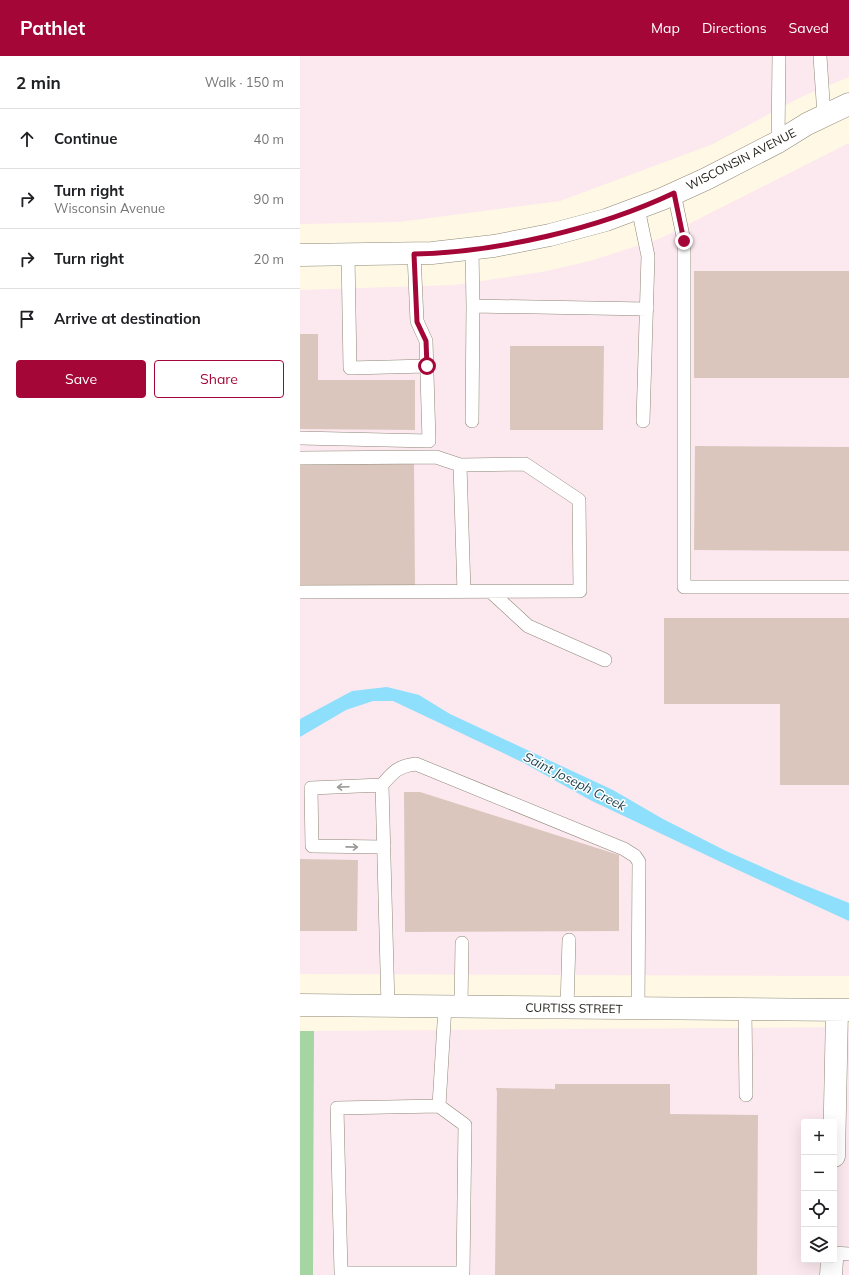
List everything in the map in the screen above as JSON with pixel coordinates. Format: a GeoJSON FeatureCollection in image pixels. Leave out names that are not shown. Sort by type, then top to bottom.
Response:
{"type":"FeatureCollection","features":[{"type":"Feature","properties":{"kind":"street","name":"WISCONSIN AVENUE"},"geometry":{"type":"LineString","coordinates":[[300,255],[414,254],[472,249],[550,235],[606,220],[706,179],[778,142],[807,124],[849,104]]}},
{"type":"Feature","properties":{"kind":"street","name":"CURTISS STREET"},"geometry":{"type":"LineString","coordinates":[[300,1005],[843,1010]]}},
{"type":"Feature","properties":{"kind":"street"},"geometry":{"type":"LineString","coordinates":[[834,1155],[843,1010]]}},
{"type":"Feature","properties":{"kind":"street"},"geometry":{"type":"LineString","coordinates":[[831,1275],[832,1263]]}},
{"type":"Feature","properties":{"kind":"lane"},"geometry":{"type":"LineString","coordinates":[[778,142],[779,56]]}},
{"type":"Feature","properties":{"kind":"lane"},"geometry":{"type":"LineString","coordinates":[[820,56],[824,116]]}},
{"type":"Feature","properties":{"kind":"lane"},"geometry":{"type":"LineString","coordinates":[[674,193],[684,241],[684,587],[849,587]]}},
{"type":"Feature","properties":{"kind":"lane"},"geometry":{"type":"LineString","coordinates":[[638,208],[648,256],[643,421]]}},
{"type":"Feature","properties":{"kind":"lane"},"geometry":{"type":"LineString","coordinates":[[472,249],[472,421]]}},
{"type":"Feature","properties":{"kind":"lane"},"geometry":{"type":"LineString","coordinates":[[348,254],[350,368],[427,366]]}},
{"type":"Feature","properties":{"kind":"lane"},"geometry":{"type":"LineString","coordinates":[[300,438],[429,440],[426,341],[417,322],[414,254]]}},
{"type":"Feature","properties":{"kind":"lane"},"geometry":{"type":"LineString","coordinates":[[473,306],[647,309]]}},
{"type":"Feature","properties":{"kind":"lane"},"geometry":{"type":"LineString","coordinates":[[300,458],[436,457],[460,465],[525,464],[579,500],[580,591],[300,592]]}},
{"type":"Feature","properties":{"kind":"lane"},"geometry":{"type":"LineString","coordinates":[[460,465],[464,592]]}},
{"type":"Feature","properties":{"kind":"lane"},"geometry":{"type":"LineString","coordinates":[[491,592],[528,626],[605,660]]}},
{"type":"Feature","properties":{"kind":"lane"},"geometry":{"type":"LineString","coordinates":[[388,1006],[382,785],[398,768],[416,764],[624,849],[635,856],[639,862],[638,1009]]}},
{"type":"Feature","properties":{"kind":"lane"},"geometry":{"type":"LineString","coordinates":[[382,785],[311,788],[312,846],[384,847]]}},
{"type":"Feature","properties":{"kind":"lane"},"geometry":{"type":"LineString","coordinates":[[567,1008],[569,940]]}},
{"type":"Feature","properties":{"kind":"lane"},"geometry":{"type":"LineString","coordinates":[[439,1106],[462,943]]}},
{"type":"Feature","properties":{"kind":"lane"},"geometry":{"type":"LineString","coordinates":[[745,1010],[746,1095]]}},
{"type":"Feature","properties":{"kind":"lane"},"geometry":{"type":"LineString","coordinates":[[439,1106],[465,1125],[463,1273],[341,1273],[338,1108],[439,1106]]}},
{"type":"Feature","properties":{"kind":"lane"},"geometry":{"type":"LineString","coordinates":[[837,1253],[849,1254]]}},
{"type":"Feature","properties":{"kind":"shaded area"},"geometry":{"type":"Polygon","coordinates":[[[300,56],[849,56],[849,77],[801,97],[713,144],[560,201],[399,222],[300,224],[300,56]]]}},
{"type":"Feature","properties":{"kind":"shaded area"},"geometry":{"type":"Polygon","coordinates":[[[849,143],[849,976],[300,974],[300,290],[455,285],[542,272],[590,261],[659,239],[849,143]]]}},
{"type":"Feature","properties":{"kind":"shaded area"},"geometry":{"type":"Polygon","coordinates":[[[849,1027],[849,1275],[313,1275],[314,1031],[849,1027]]]}},
{"type":"Feature","properties":{"kind":"green space"},"geometry":{"type":"Polygon","coordinates":[[[300,1031],[314,1031],[313,1275],[300,1275],[300,1031]]]}},
{"type":"Feature","properties":{"kind":"water","name":"Saint Joseph Creek"},"geometry":{"type":"Polygon","coordinates":[[[387,687],[419,695],[450,714],[613,790],[663,819],[726,851],[849,903],[849,921],[590,800],[524,763],[393,701],[373,701],[346,710],[300,737],[300,719],[352,691],[387,687]]]}},
{"type":"Feature","properties":{"kind":"building"},"geometry":{"type":"Polygon","coordinates":[[[694,271],[849,271],[849,378],[694,378],[694,271]]]}},
{"type":"Feature","properties":{"kind":"building"},"geometry":{"type":"Polygon","coordinates":[[[300,334],[318,334],[318,380],[415,380],[415,430],[300,429],[300,334]]]}},
{"type":"Feature","properties":{"kind":"building"},"geometry":{"type":"Polygon","coordinates":[[[510,346],[604,346],[603,430],[510,430],[510,346]]]}},
{"type":"Feature","properties":{"kind":"building"},"geometry":{"type":"Polygon","coordinates":[[[695,446],[849,447],[849,551],[694,550],[695,446]]]}},
{"type":"Feature","properties":{"kind":"building"},"geometry":{"type":"Polygon","coordinates":[[[300,463],[414,463],[415,587],[300,588],[300,463]]]}},
{"type":"Feature","properties":{"kind":"building"},"geometry":{"type":"Polygon","coordinates":[[[664,618],[849,618],[849,785],[780,785],[780,704],[664,704],[664,618]]]}},
{"type":"Feature","properties":{"kind":"building"},"geometry":{"type":"Polygon","coordinates":[[[404,792],[420,792],[619,855],[619,931],[405,932],[404,792]]]}},
{"type":"Feature","properties":{"kind":"building"},"geometry":{"type":"Polygon","coordinates":[[[300,859],[358,860],[357,931],[300,931],[300,859]]]}},
{"type":"Feature","properties":{"kind":"building"},"geometry":{"type":"Polygon","coordinates":[[[555,1084],[670,1084],[670,1114],[758,1115],[757,1275],[495,1275],[496,1088],[555,1089],[555,1084]]]}},
{"type":"Feature","properties":{"kind":"route"},"geometry":{"type":"LineString","coordinates":[[427,366],[426,341],[417,322],[414,254],[494,246],[550,235],[606,220],[674,193],[684,241]]}}]}
